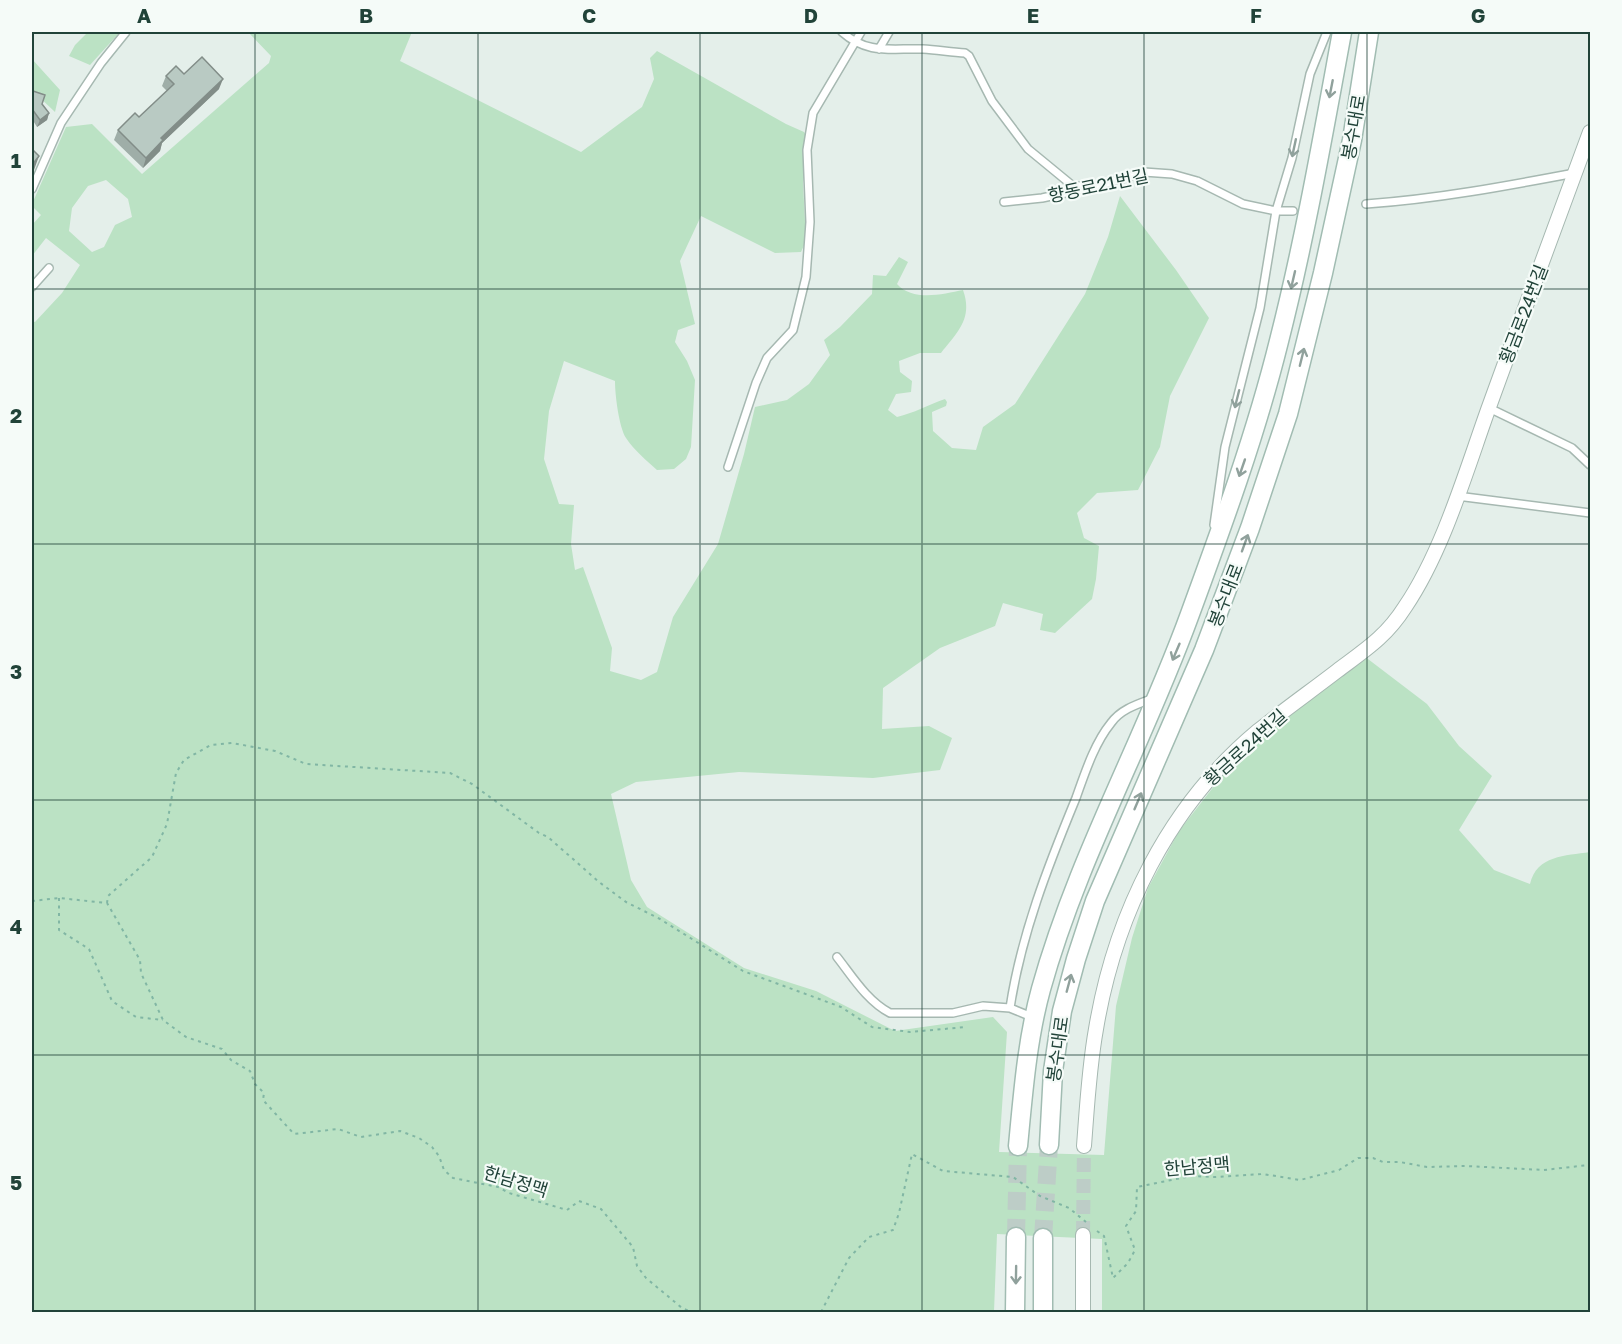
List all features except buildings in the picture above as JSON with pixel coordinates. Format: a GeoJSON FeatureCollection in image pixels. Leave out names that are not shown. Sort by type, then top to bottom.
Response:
{"type":"FeatureCollection","features":[{"type":"Feature","properties":{"kind":"main road","name":"봉수대로"},"geometry":{"type":"LineString","coordinates":[[1018,1146],[1034,1018],[1062,923],[1080,875],[1184,631],[1249,447],[1279,342],[1308,216],[1342,32]]}},
{"type":"Feature","properties":{"kind":"main road","name":"봉수대로"},"geometry":{"type":"LineString","coordinates":[[1049,1145],[1053,1071],[1062,1011],[1076,959],[1095,902],[1204,650],[1250,528],[1288,414],[1323,273],[1352,140],[1369,32]]}},
{"type":"Feature","properties":{"kind":"main road"},"geometry":{"type":"LineString","coordinates":[[1015,1312],[1016,1237]]}},
{"type":"Feature","properties":{"kind":"main road"},"geometry":{"type":"LineString","coordinates":[[1043,1238],[1043,1312]]}},
{"type":"Feature","properties":{"kind":"street","name":"황금로24번길"},"geometry":{"type":"LineString","coordinates":[[1084,1146],[1092,1057],[1105,985],[1116,945],[1131,905],[1180,814],[1220,766],[1276,717],[1370,648],[1393,624],[1419,586],[1457,496],[1590,132]]}},
{"type":"Feature","properties":{"kind":"street"},"geometry":{"type":"LineString","coordinates":[[1083,1312],[1088,1229]]}},
{"type":"Feature","properties":{"kind":"lane"},"geometry":{"type":"LineString","coordinates":[[32,189],[61,123],[101,63],[126,32]]}},
{"type":"Feature","properties":{"kind":"lane"},"geometry":{"type":"LineString","coordinates":[[842,32],[854,42],[879,49],[922,49],[965,53],[969,56],[992,101],[1028,149],[1073,186],[1099,186]]}},
{"type":"Feature","properties":{"kind":"lane"},"geometry":{"type":"LineString","coordinates":[[728,467],[756,383],[767,358],[793,330],[806,277],[810,222],[807,150],[813,113],[861,32]]}},
{"type":"Feature","properties":{"kind":"lane"},"geometry":{"type":"LineString","coordinates":[[879,49],[888,32]]}},
{"type":"Feature","properties":{"kind":"lane"},"geometry":{"type":"LineString","coordinates":[[1208,565],[1225,447],[1260,308],[1276,211],[1292,159],[1310,74],[1327,32]]}},
{"type":"Feature","properties":{"kind":"lane","name":"향동로21번길"},"geometry":{"type":"LineString","coordinates":[[1004,202],[1042,198],[1099,186],[1144,172],[1172,174],[1197,181],[1243,204],[1276,211],[1293,211]]}},
{"type":"Feature","properties":{"kind":"lane"},"geometry":{"type":"LineString","coordinates":[[1366,204],[1482,190],[1575,173]]}},
{"type":"Feature","properties":{"kind":"lane"},"geometry":{"type":"LineString","coordinates":[[32,287],[49,268]]}},
{"type":"Feature","properties":{"kind":"lane"},"geometry":{"type":"LineString","coordinates":[[1488,407],[1572,448],[1590,465]]}},
{"type":"Feature","properties":{"kind":"lane"},"geometry":{"type":"LineString","coordinates":[[1457,496],[1590,513]]}},
{"type":"Feature","properties":{"kind":"lane"},"geometry":{"type":"LineString","coordinates":[[1010,1008],[1016,969],[1045,878],[1099,742],[1111,722],[1126,709],[1156,697]]}},
{"type":"Feature","properties":{"kind":"lane","name":"봉수대로"},"geometry":{"type":"LineString","coordinates":[[837,957],[866,994],[880,1008],[890,1013],[953,1013],[983,1006],[1010,1008],[1034,1018]]}},
{"type":"Feature","properties":{"kind":"path"},"geometry":{"type":"LineString","coordinates":[[163,1020],[141,973],[140,960],[107,903],[108,896],[152,857],[168,824],[176,773],[184,760],[211,745],[232,742],[276,751],[306,764],[450,773],[472,784],[539,833],[548,837],[599,882],[626,902],[660,919],[743,971],[841,1007],[872,1027],[910,1032],[966,1027]]}},
{"type":"Feature","properties":{"kind":"path"},"geometry":{"type":"LineString","coordinates":[[32,901],[59,898],[107,903]]}},
{"type":"Feature","properties":{"kind":"path"},"geometry":{"type":"LineString","coordinates":[[59,898],[58,930],[89,949],[112,1001],[136,1017],[163,1020]]}},
{"type":"Feature","properties":{"kind":"path","name":"한남정맥"},"geometry":{"type":"LineString","coordinates":[[163,1020],[186,1036],[222,1049],[231,1060],[250,1071],[255,1084],[264,1093],[264,1100],[294,1134],[338,1129],[361,1137],[400,1131],[419,1138],[432,1147],[439,1156],[444,1170],[453,1178],[498,1187],[509,1193],[567,1210],[579,1201],[601,1209],[633,1247],[637,1266],[646,1278],[682,1308],[691,1312]]}},
{"type":"Feature","properties":{"kind":"path","name":"한남정맥"},"geometry":{"type":"LineString","coordinates":[[821,1312],[849,1258],[869,1237],[893,1230],[912,1154],[943,1171],[1013,1177],[1040,1196],[1069,1208],[1088,1229],[1104,1236],[1113,1278],[1128,1263],[1135,1250],[1126,1226],[1136,1211],[1137,1187],[1161,1181],[1191,1176],[1263,1174],[1300,1180],[1339,1170],[1358,1158],[1373,1158],[1383,1162],[1400,1162],[1427,1167],[1465,1166],[1544,1170],[1589,1165],[1590,1167]]}},
{"type":"Feature","properties":{"kind":"green space"},"geometry":{"type":"Polygon","coordinates":[[[88,32],[120,32],[90,65],[69,56],[75,45],[88,32]]]}},
{"type":"Feature","properties":{"kind":"green space"},"geometry":{"type":"Polygon","coordinates":[[[248,32],[412,32],[400,61],[581,152],[642,107],[654,79],[650,58],[657,51],[804,132],[810,142],[803,183],[806,241],[801,252],[775,253],[701,216],[680,261],[695,324],[678,330],[675,342],[695,380],[691,447],[686,459],[674,469],[657,470],[626,438],[618,411],[615,381],[564,361],[549,411],[544,459],[559,504],[574,505],[571,544],[575,570],[583,567],[612,648],[610,671],[641,680],[657,672],[673,617],[718,544],[755,407],[787,400],[809,384],[830,355],[824,340],[872,294],[873,275],[886,276],[899,257],[908,262],[897,284],[904,290],[928,295],[963,290],[966,309],[958,331],[941,353],[920,353],[899,361],[900,372],[912,381],[911,392],[896,394],[888,410],[897,417],[945,399],[946,406],[932,412],[933,431],[952,448],[976,450],[983,427],[1015,404],[1085,294],[1108,237],[1120,196],[1209,318],[1170,396],[1160,447],[1138,490],[1097,493],[1077,513],[1084,538],[1099,546],[1092,599],[1055,633],[1040,630],[1043,614],[1003,603],[995,626],[940,648],[883,688],[882,729],[929,726],[952,738],[940,770],[873,778],[739,772],[636,782],[611,794],[631,880],[647,907],[744,968],[816,991],[895,1031],[993,1017],[1007,1032],[999,1152],[1104,1155],[1116,1006],[1132,938],[1148,888],[1179,831],[1222,776],[1268,732],[1364,656],[1427,704],[1459,746],[1492,776],[1459,830],[1494,870],[1530,884],[1534,874],[1545,862],[1562,856],[1590,852],[1590,1312],[1102,1312],[1102,1239],[997,1234],[994,1312],[32,1312],[32,321],[35,322],[62,293],[80,265],[46,238],[32,256],[32,225],[41,215],[32,204],[66,127],[92,124],[142,174],[269,63],[271,56],[248,32]],[[106,180],[88,186],[72,208],[69,231],[92,252],[104,247],[115,225],[132,217],[128,199],[106,180]]]}},
{"type":"Feature","properties":{"kind":"green space"},"geometry":{"type":"Polygon","coordinates":[[[32,59],[60,90],[55,112],[37,95],[32,96],[32,59]]]}},
{"type":"Feature","properties":{"kind":"tunnel"},"geometry":{"type":"LineString","coordinates":[[1043,1238],[1049,1145]]}},
{"type":"Feature","properties":{"kind":"tunnel"},"geometry":{"type":"LineString","coordinates":[[1016,1237],[1018,1146]]}},
{"type":"Feature","properties":{"kind":"tunnel"},"geometry":{"type":"LineString","coordinates":[[1083,1235],[1084,1146]]}}]}
